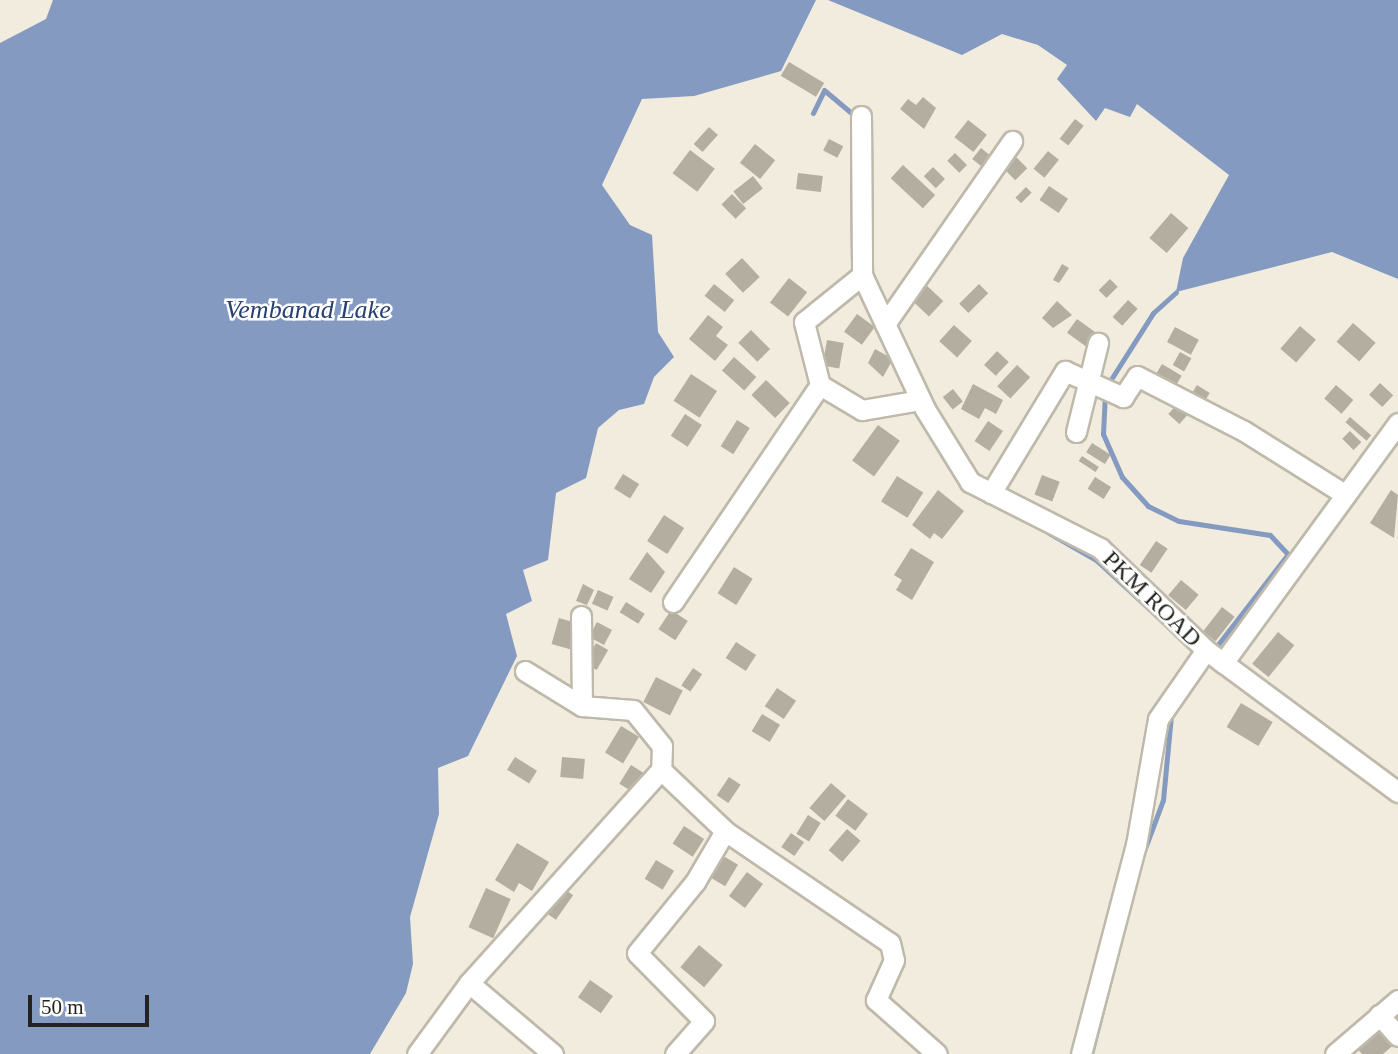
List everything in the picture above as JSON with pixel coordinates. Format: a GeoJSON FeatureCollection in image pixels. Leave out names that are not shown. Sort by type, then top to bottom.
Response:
{"type":"FeatureCollection","features":[{"type":"Feature","properties":{"kind":"street","name":"PKM ROAD"},"geometry":{"type":"LineString","coordinates":[[861,116],[862,275],[920,400],[964,477],[1100,548],[1206,650],[1398,792]]}},
{"type":"Feature","properties":{"kind":"street"},"geometry":{"type":"LineString","coordinates":[[884,324],[1012,141]]}},
{"type":"Feature","properties":{"kind":"street"},"geometry":{"type":"LineString","coordinates":[[862,275],[804,322],[820,385],[862,410],[920,400]]}},
{"type":"Feature","properties":{"kind":"street"},"geometry":{"type":"LineString","coordinates":[[1076,432],[1086,380],[1098,343]]}},
{"type":"Feature","properties":{"kind":"street"},"geometry":{"type":"LineString","coordinates":[[992,493],[1061,373],[1086,380],[1123,397],[1137,376],[1244,431],[1346,495]]}},
{"type":"Feature","properties":{"kind":"street"},"geometry":{"type":"LineString","coordinates":[[673,602],[820,385]]}},
{"type":"Feature","properties":{"kind":"street"},"geometry":{"type":"LineString","coordinates":[[1223,663],[1398,424]]}},
{"type":"Feature","properties":{"kind":"street"},"geometry":{"type":"LineString","coordinates":[[581,616],[582,706]]}},
{"type":"Feature","properties":{"kind":"street"},"geometry":{"type":"LineString","coordinates":[[1081,1054],[1136,845],[1158,719],[1206,650]]}},
{"type":"Feature","properties":{"kind":"street"},"geometry":{"type":"LineString","coordinates":[[417,1054],[469,983],[661,770],[662,746],[633,710],[582,706],[525,671]]}},
{"type":"Feature","properties":{"kind":"street"},"geometry":{"type":"LineString","coordinates":[[661,770],[726,831],[890,943],[894,960],[876,1000],[937,1054]]}},
{"type":"Feature","properties":{"kind":"street"},"geometry":{"type":"LineString","coordinates":[[675,1054],[704,1021],[637,953],[695,882],[726,831]]}},
{"type":"Feature","properties":{"kind":"street"},"geometry":{"type":"LineString","coordinates":[[469,983],[553,1054]]}},
{"type":"Feature","properties":{"kind":"street"},"geometry":{"type":"LineString","coordinates":[[1335,1054],[1398,1000]]}},
{"type":"Feature","properties":{"kind":"street"},"geometry":{"type":"LineString","coordinates":[[1380,1015],[1398,1036]]}},
{"type":"Feature","properties":{"kind":"water","name":"Vembanad Lake"},"geometry":{"type":"Polygon","coordinates":[[[53,0],[816,0],[781,71],[694,96],[642,99],[602,185],[630,225],[652,235],[658,332],[674,357],[654,377],[644,404],[619,410],[598,428],[586,478],[556,493],[548,560],[523,570],[532,601],[506,614],[517,656],[468,756],[438,768],[439,814],[410,917],[413,964],[406,993],[370,1054],[0,1054],[0,43],[46,19],[53,0]]]}},
{"type":"Feature","properties":{"kind":"water"},"geometry":{"type":"Polygon","coordinates":[[[828,0],[1398,0],[1398,279],[1332,252],[1176,292],[1183,258],[1229,175],[1137,104],[1130,117],[1105,108],[1096,121],[1057,79],[1067,65],[1038,45],[1002,34],[962,55],[828,0]]]}},
{"type":"Feature","properties":{"kind":"building"},"geometry":{"type":"Polygon","coordinates":[[[789,62],[824,83],[816,97],[781,76],[789,62]]]}},
{"type":"Feature","properties":{"kind":"building"},"geometry":{"type":"Polygon","coordinates":[[[923,97],[936,108],[924,129],[900,109],[908,99],[916,105],[923,97]]]}},
{"type":"Feature","properties":{"kind":"building"},"geometry":{"type":"Polygon","coordinates":[[[1075,119],[1084,126],[1068,145],[1060,139],[1075,119]]]}},
{"type":"Feature","properties":{"kind":"building"},"geometry":{"type":"Polygon","coordinates":[[[968,120],[987,135],[973,152],[954,137],[968,120]]]}},
{"type":"Feature","properties":{"kind":"building"},"geometry":{"type":"Polygon","coordinates":[[[709,127],[718,135],[703,152],[694,144],[709,127]]]}},
{"type":"Feature","properties":{"kind":"building"},"geometry":{"type":"Polygon","coordinates":[[[829,139],[843,146],[837,158],[823,151],[829,139]]]}},
{"type":"Feature","properties":{"kind":"building"},"geometry":{"type":"Polygon","coordinates":[[[755,144],[775,160],[760,179],[740,163],[755,144]]]}},
{"type":"Feature","properties":{"kind":"building"},"geometry":{"type":"Polygon","coordinates":[[[981,148],[991,156],[982,167],[972,159],[981,148]]]}},
{"type":"Feature","properties":{"kind":"building"},"geometry":{"type":"Polygon","coordinates":[[[690,150],[715,169],[697,192],[673,173],[690,150]]]}},
{"type":"Feature","properties":{"kind":"building"},"geometry":{"type":"Polygon","coordinates":[[[1048,151],[1059,160],[1044,178],[1034,169],[1048,151]]]}},
{"type":"Feature","properties":{"kind":"building"},"geometry":{"type":"Polygon","coordinates":[[[1011,152],[1027,168],[1015,180],[999,164],[1011,152]]]}},
{"type":"Feature","properties":{"kind":"building"},"geometry":{"type":"Polygon","coordinates":[[[955,153],[967,165],[959,173],[947,161],[955,153]]]}},
{"type":"Feature","properties":{"kind":"building"},"geometry":{"type":"Polygon","coordinates":[[[903,165],[935,195],[923,208],[891,178],[903,165]]]}},
{"type":"Feature","properties":{"kind":"building"},"geometry":{"type":"Polygon","coordinates":[[[933,167],[945,179],[936,188],[924,176],[933,167]]]}},
{"type":"Feature","properties":{"kind":"building"},"geometry":{"type":"Polygon","coordinates":[[[798,173],[823,176],[821,192],[796,189],[798,173]]]}},
{"type":"Feature","properties":{"kind":"building"},"geometry":{"type":"Polygon","coordinates":[[[753,176],[763,189],[743,204],[733,191],[753,176]]]}},
{"type":"Feature","properties":{"kind":"building"},"geometry":{"type":"Polygon","coordinates":[[[1049,186],[1068,199],[1059,213],[1039,200],[1049,186]]]}},
{"type":"Feature","properties":{"kind":"building"},"geometry":{"type":"Polygon","coordinates":[[[1026,187],[1032,193],[1021,203],[1015,198],[1026,187]]]}},
{"type":"Feature","properties":{"kind":"building"},"geometry":{"type":"Polygon","coordinates":[[[732,194],[746,208],[736,219],[721,205],[732,194]]]}},
{"type":"Feature","properties":{"kind":"building"},"geometry":{"type":"Polygon","coordinates":[[[1171,213],[1188,228],[1167,253],[1149,238],[1171,213]]]}},
{"type":"Feature","properties":{"kind":"building"},"geometry":{"type":"Polygon","coordinates":[[[742,258],[760,277],[743,293],[725,274],[742,258]]]}},
{"type":"Feature","properties":{"kind":"building"},"geometry":{"type":"Polygon","coordinates":[[[1062,264],[1069,268],[1059,283],[1053,280],[1062,264]]]}},
{"type":"Feature","properties":{"kind":"building"},"geometry":{"type":"Polygon","coordinates":[[[789,278],[807,292],[788,317],[770,302],[789,278]]]}},
{"type":"Feature","properties":{"kind":"building"},"geometry":{"type":"Polygon","coordinates":[[[1110,279],[1118,287],[1106,298],[1099,290],[1110,279]]]}},
{"type":"Feature","properties":{"kind":"building"},"geometry":{"type":"Polygon","coordinates":[[[714,284],[734,300],[725,312],[705,296],[714,284]]]}},
{"type":"Feature","properties":{"kind":"building"},"geometry":{"type":"Polygon","coordinates":[[[925,284],[943,301],[929,316],[911,299],[925,284]]]}},
{"type":"Feature","properties":{"kind":"building"},"geometry":{"type":"Polygon","coordinates":[[[979,284],[988,293],[968,313],[959,304],[979,284]]]}},
{"type":"Feature","properties":{"kind":"building"},"geometry":{"type":"Polygon","coordinates":[[[1128,300],[1138,309],[1122,326],[1113,317],[1128,300]]]}},
{"type":"Feature","properties":{"kind":"building"},"geometry":{"type":"Polygon","coordinates":[[[1057,301],[1072,315],[1053,328],[1042,318],[1057,301]]]}},
{"type":"Feature","properties":{"kind":"building"},"geometry":{"type":"Polygon","coordinates":[[[857,314],[875,327],[862,345],[844,332],[857,314]]]}},
{"type":"Feature","properties":{"kind":"building"},"geometry":{"type":"Polygon","coordinates":[[[708,315],[723,327],[716,336],[728,345],[715,361],[689,339],[708,315]]]}},
{"type":"Feature","properties":{"kind":"building"},"geometry":{"type":"Polygon","coordinates":[[[1077,319],[1096,333],[1086,347],[1067,333],[1077,319]]]}},
{"type":"Feature","properties":{"kind":"building"},"geometry":{"type":"Polygon","coordinates":[[[1353,323],[1376,343],[1359,362],[1337,342],[1353,323]]]}},
{"type":"Feature","properties":{"kind":"building"},"geometry":{"type":"Polygon","coordinates":[[[954,325],[972,341],[957,357],[939,341],[954,325]]]}},
{"type":"Feature","properties":{"kind":"building"},"geometry":{"type":"Polygon","coordinates":[[[1300,326],[1316,340],[1296,362],[1280,349],[1300,326]]]}},
{"type":"Feature","properties":{"kind":"building"},"geometry":{"type":"Polygon","coordinates":[[[1175,327],[1199,340],[1191,355],[1167,342],[1175,327]]]}},
{"type":"Feature","properties":{"kind":"building"},"geometry":{"type":"Polygon","coordinates":[[[751,330],[770,349],[757,362],[738,343],[751,330]]]}},
{"type":"Feature","properties":{"kind":"building"},"geometry":{"type":"Polygon","coordinates":[[[827,340],[844,343],[839,369],[822,366],[827,340]]]}},
{"type":"Feature","properties":{"kind":"building"},"geometry":{"type":"Polygon","coordinates":[[[875,349],[893,359],[883,377],[868,363],[875,349]]]}},
{"type":"Feature","properties":{"kind":"building"},"geometry":{"type":"Polygon","coordinates":[[[997,351],[1009,362],[996,376],[984,365],[997,351]]]}},
{"type":"Feature","properties":{"kind":"building"},"geometry":{"type":"Polygon","coordinates":[[[1180,352],[1191,358],[1184,371],[1173,365],[1180,352]]]}},
{"type":"Feature","properties":{"kind":"building"},"geometry":{"type":"Polygon","coordinates":[[[734,357],[756,377],[744,390],[722,370],[734,357]]]}},
{"type":"Feature","properties":{"kind":"building"},"geometry":{"type":"Polygon","coordinates":[[[1162,364],[1182,376],[1176,385],[1156,373],[1162,364]]]}},
{"type":"Feature","properties":{"kind":"building"},"geometry":{"type":"Polygon","coordinates":[[[1017,365],[1030,377],[1010,398],[997,386],[1017,365]]]}},
{"type":"Feature","properties":{"kind":"building"},"geometry":{"type":"Polygon","coordinates":[[[691,374],[717,391],[700,418],[674,401],[691,374]]]}},
{"type":"Feature","properties":{"kind":"building"},"geometry":{"type":"Polygon","coordinates":[[[766,380],[790,403],[775,418],[751,395],[766,380]]]}},
{"type":"Feature","properties":{"kind":"building"},"geometry":{"type":"Polygon","coordinates":[[[1380,383],[1393,395],[1382,407],[1369,395],[1380,383]]]}},
{"type":"Feature","properties":{"kind":"building"},"geometry":{"type":"Polygon","coordinates":[[[973,384],[1003,400],[996,414],[985,408],[979,419],[961,409],[973,384]]]}},
{"type":"Feature","properties":{"kind":"building"},"geometry":{"type":"Polygon","coordinates":[[[1197,385],[1210,393],[1204,401],[1192,393],[1197,385]]]}},
{"type":"Feature","properties":{"kind":"building"},"geometry":{"type":"Polygon","coordinates":[[[1336,385],[1353,400],[1342,414],[1324,399],[1336,385]]]}},
{"type":"Feature","properties":{"kind":"building"},"geometry":{"type":"Polygon","coordinates":[[[953,389],[963,402],[953,410],[943,397],[953,389]]]}},
{"type":"Feature","properties":{"kind":"building"},"geometry":{"type":"Polygon","coordinates":[[[1179,402],[1190,412],[1179,424],[1168,414],[1179,402]]]}},
{"type":"Feature","properties":{"kind":"building"},"geometry":{"type":"Polygon","coordinates":[[[685,414],[702,425],[688,447],[671,436],[685,414]]]}},
{"type":"Feature","properties":{"kind":"building"},"geometry":{"type":"Polygon","coordinates":[[[1350,417],[1371,435],[1367,441],[1345,422],[1350,417]]]}},
{"type":"Feature","properties":{"kind":"building"},"geometry":{"type":"Polygon","coordinates":[[[737,420],[750,428],[733,454],[721,446],[737,420]]]}},
{"type":"Feature","properties":{"kind":"building"},"geometry":{"type":"Polygon","coordinates":[[[988,421],[1003,431],[990,451],[975,441],[988,421]]]}},
{"type":"Feature","properties":{"kind":"building"},"geometry":{"type":"Polygon","coordinates":[[[878,425],[900,441],[874,476],[852,461],[878,425]]]}},
{"type":"Feature","properties":{"kind":"building"},"geometry":{"type":"Polygon","coordinates":[[[1350,431],[1361,442],[1354,450],[1342,439],[1350,431]]]}},
{"type":"Feature","properties":{"kind":"building"},"geometry":{"type":"Polygon","coordinates":[[[1092,443],[1111,455],[1105,464],[1086,452],[1092,443]]]}},
{"type":"Feature","properties":{"kind":"building"},"geometry":{"type":"Polygon","coordinates":[[[1082,456],[1099,467],[1096,472],[1079,461],[1082,456]]]}},
{"type":"Feature","properties":{"kind":"building"},"geometry":{"type":"Polygon","coordinates":[[[623,474],[639,484],[630,498],[614,488],[623,474]]]}},
{"type":"Feature","properties":{"kind":"building"},"geometry":{"type":"Polygon","coordinates":[[[1042,475],[1060,482],[1052,501],[1034,495],[1042,475]]]}},
{"type":"Feature","properties":{"kind":"building"},"geometry":{"type":"Polygon","coordinates":[[[897,476],[923,492],[907,518],[881,501],[897,476]]]}},
{"type":"Feature","properties":{"kind":"building"},"geometry":{"type":"Polygon","coordinates":[[[1095,477],[1111,487],[1104,499],[1088,489],[1095,477]]]}},
{"type":"Feature","properties":{"kind":"building"},"geometry":{"type":"Polygon","coordinates":[[[938,490],[964,511],[942,539],[934,533],[930,539],[912,525],[938,490]]]}},
{"type":"Feature","properties":{"kind":"building"},"geometry":{"type":"Polygon","coordinates":[[[1391,490],[1398,495],[1394,538],[1370,523],[1391,490]]]}},
{"type":"Feature","properties":{"kind":"building"},"geometry":{"type":"Polygon","coordinates":[[[664,515],[684,528],[667,554],[647,541],[664,515]]]}},
{"type":"Feature","properties":{"kind":"building"},"geometry":{"type":"Polygon","coordinates":[[[1156,541],[1168,549],[1151,573],[1140,565],[1156,541]]]}},
{"type":"Feature","properties":{"kind":"building"},"geometry":{"type":"Polygon","coordinates":[[[911,548],[934,562],[912,600],[896,590],[902,580],[894,575],[911,548]]]}},
{"type":"Feature","properties":{"kind":"building"},"geometry":{"type":"Polygon","coordinates":[[[647,552],[665,572],[651,593],[629,579],[647,552]]]}},
{"type":"Feature","properties":{"kind":"building"},"geometry":{"type":"Polygon","coordinates":[[[734,567],[753,579],[736,605],[718,593],[734,567]]]}},
{"type":"Feature","properties":{"kind":"building"},"geometry":{"type":"Polygon","coordinates":[[[1181,580],[1199,595],[1186,610],[1168,595],[1181,580]]]}},
{"type":"Feature","properties":{"kind":"building"},"geometry":{"type":"Polygon","coordinates":[[[583,584],[594,590],[587,605],[576,601],[583,584]]]}},
{"type":"Feature","properties":{"kind":"building"},"geometry":{"type":"Polygon","coordinates":[[[598,590],[614,597],[607,611],[592,604],[598,590]]]}},
{"type":"Feature","properties":{"kind":"building"},"geometry":{"type":"Polygon","coordinates":[[[626,602],[645,614],[638,624],[620,612],[626,602]]]}},
{"type":"Feature","properties":{"kind":"building"},"geometry":{"type":"Polygon","coordinates":[[[1222,607],[1235,617],[1216,641],[1203,631],[1222,607]]]}},
{"type":"Feature","properties":{"kind":"building"},"geometry":{"type":"Polygon","coordinates":[[[671,610],[688,621],[675,640],[658,629],[671,610]]]}},
{"type":"Feature","properties":{"kind":"building"},"geometry":{"type":"Polygon","coordinates":[[[559,618],[577,623],[570,649],[552,644],[559,618]]]}},
{"type":"Feature","properties":{"kind":"building"},"geometry":{"type":"Polygon","coordinates":[[[597,622],[612,630],[604,645],[589,637],[597,622]]]}},
{"type":"Feature","properties":{"kind":"building"},"geometry":{"type":"Polygon","coordinates":[[[1278,632],[1294,645],[1269,677],[1252,664],[1278,632]]]}},
{"type":"Feature","properties":{"kind":"building"},"geometry":{"type":"Polygon","coordinates":[[[736,642],[756,655],[746,671],[726,658],[736,642]]]}},
{"type":"Feature","properties":{"kind":"building"},"geometry":{"type":"Polygon","coordinates":[[[596,643],[608,650],[597,670],[584,663],[596,643]]]}},
{"type":"Feature","properties":{"kind":"building"},"geometry":{"type":"Polygon","coordinates":[[[693,668],[702,674],[690,692],[681,685],[693,668]]]}},
{"type":"Feature","properties":{"kind":"building"},"geometry":{"type":"Polygon","coordinates":[[[656,677],[683,691],[670,716],[643,702],[656,677]]]}},
{"type":"Feature","properties":{"kind":"building"},"geometry":{"type":"Polygon","coordinates":[[[777,688],[796,701],[784,719],[765,706],[777,688]]]}},
{"type":"Feature","properties":{"kind":"building"},"geometry":{"type":"Polygon","coordinates":[[[1241,703],[1273,722],[1258,746],[1227,727],[1241,703]]]}},
{"type":"Feature","properties":{"kind":"building"},"geometry":{"type":"Polygon","coordinates":[[[762,714],[780,725],[770,742],[752,731],[762,714]]]}},
{"type":"Feature","properties":{"kind":"building"},"geometry":{"type":"Polygon","coordinates":[[[621,726],[639,737],[623,763],[605,753],[621,726]]]}},
{"type":"Feature","properties":{"kind":"building"},"geometry":{"type":"Polygon","coordinates":[[[515,757],[537,771],[529,783],[507,770],[515,757]]]}},
{"type":"Feature","properties":{"kind":"building"},"geometry":{"type":"Polygon","coordinates":[[[562,757],[585,759],[583,779],[560,777],[562,757]]]}},
{"type":"Feature","properties":{"kind":"building"},"geometry":{"type":"Polygon","coordinates":[[[631,765],[644,773],[632,792],[619,784],[631,765]]]}},
{"type":"Feature","properties":{"kind":"building"},"geometry":{"type":"Polygon","coordinates":[[[729,777],[741,785],[728,803],[717,795],[729,777]]]}},
{"type":"Feature","properties":{"kind":"building"},"geometry":{"type":"Polygon","coordinates":[[[831,783],[846,796],[824,821],[809,808],[831,783]]]}},
{"type":"Feature","properties":{"kind":"building"},"geometry":{"type":"Polygon","coordinates":[[[848,799],[868,814],[855,831],[835,816],[848,799]]]}},
{"type":"Feature","properties":{"kind":"building"},"geometry":{"type":"Polygon","coordinates":[[[808,815],[821,823],[809,842],[796,834],[808,815]]]}},
{"type":"Feature","properties":{"kind":"building"},"geometry":{"type":"Polygon","coordinates":[[[684,826],[704,839],[693,857],[673,844],[684,826]]]}},
{"type":"Feature","properties":{"kind":"building"},"geometry":{"type":"Polygon","coordinates":[[[847,829],[861,841],[842,862],[829,850],[847,829]]]}},
{"type":"Feature","properties":{"kind":"building"},"geometry":{"type":"Polygon","coordinates":[[[791,833],[804,842],[794,856],[781,847],[791,833]]]}},
{"type":"Feature","properties":{"kind":"building"},"geometry":{"type":"Polygon","coordinates":[[[517,843],[549,862],[532,891],[519,883],[514,892],[495,880],[517,843]]]}},
{"type":"Feature","properties":{"kind":"building"},"geometry":{"type":"Polygon","coordinates":[[[720,854],[738,865],[725,886],[707,875],[720,854]]]}},
{"type":"Feature","properties":{"kind":"building"},"geometry":{"type":"Polygon","coordinates":[[[656,860],[674,871],[663,890],[645,879],[656,860]]]}},
{"type":"Feature","properties":{"kind":"building"},"geometry":{"type":"Polygon","coordinates":[[[747,872],[763,884],[745,908],[729,896],[747,872]]]}},
{"type":"Feature","properties":{"kind":"building"},"geometry":{"type":"Polygon","coordinates":[[[560,886],[573,895],[556,920],[543,911],[560,886]]]}},
{"type":"Feature","properties":{"kind":"building"},"geometry":{"type":"Polygon","coordinates":[[[486,888],[511,899],[493,938],[469,927],[486,888]]]}},
{"type":"Feature","properties":{"kind":"building"},"geometry":{"type":"Polygon","coordinates":[[[699,945],[723,965],[704,987],[680,967],[699,945]]]}},
{"type":"Feature","properties":{"kind":"building"},"geometry":{"type":"Polygon","coordinates":[[[590,980],[613,996],[601,1013],[578,997],[590,980]]]}},
{"type":"Feature","properties":{"kind":"building"},"geometry":{"type":"Polygon","coordinates":[[[1382,1023],[1397,1042],[1383,1054],[1362,1054],[1355,1046],[1382,1023]]]}},
{"type":"Feature","properties":{"kind":"waterway"},"geometry":{"type":"LineString","coordinates":[[813,113],[824,90],[855,116]]}},
{"type":"Feature","properties":{"kind":"waterway"},"geometry":{"type":"LineString","coordinates":[[852,157],[853,273]]}},
{"type":"Feature","properties":{"kind":"waterway"},"geometry":{"type":"LineString","coordinates":[[1108,384],[1153,313],[1176,292]]}},
{"type":"Feature","properties":{"kind":"waterway"},"geometry":{"type":"LineString","coordinates":[[1105,393],[1103,434],[1122,477],[1148,506],[1179,521],[1270,535],[1288,554],[1213,651]]}},
{"type":"Feature","properties":{"kind":"waterway"},"geometry":{"type":"LineString","coordinates":[[1049,533],[1096,560],[1155,614]]}},
{"type":"Feature","properties":{"kind":"waterway"},"geometry":{"type":"LineString","coordinates":[[1206,661],[1254,697]]}},
{"type":"Feature","properties":{"kind":"waterway"},"geometry":{"type":"LineString","coordinates":[[1144,851],[1163,800],[1171,715]]}},
{"type":"Feature","properties":{"kind":"waterway"},"geometry":{"type":"LineString","coordinates":[[1091,1054],[1117,952]]}}]}
